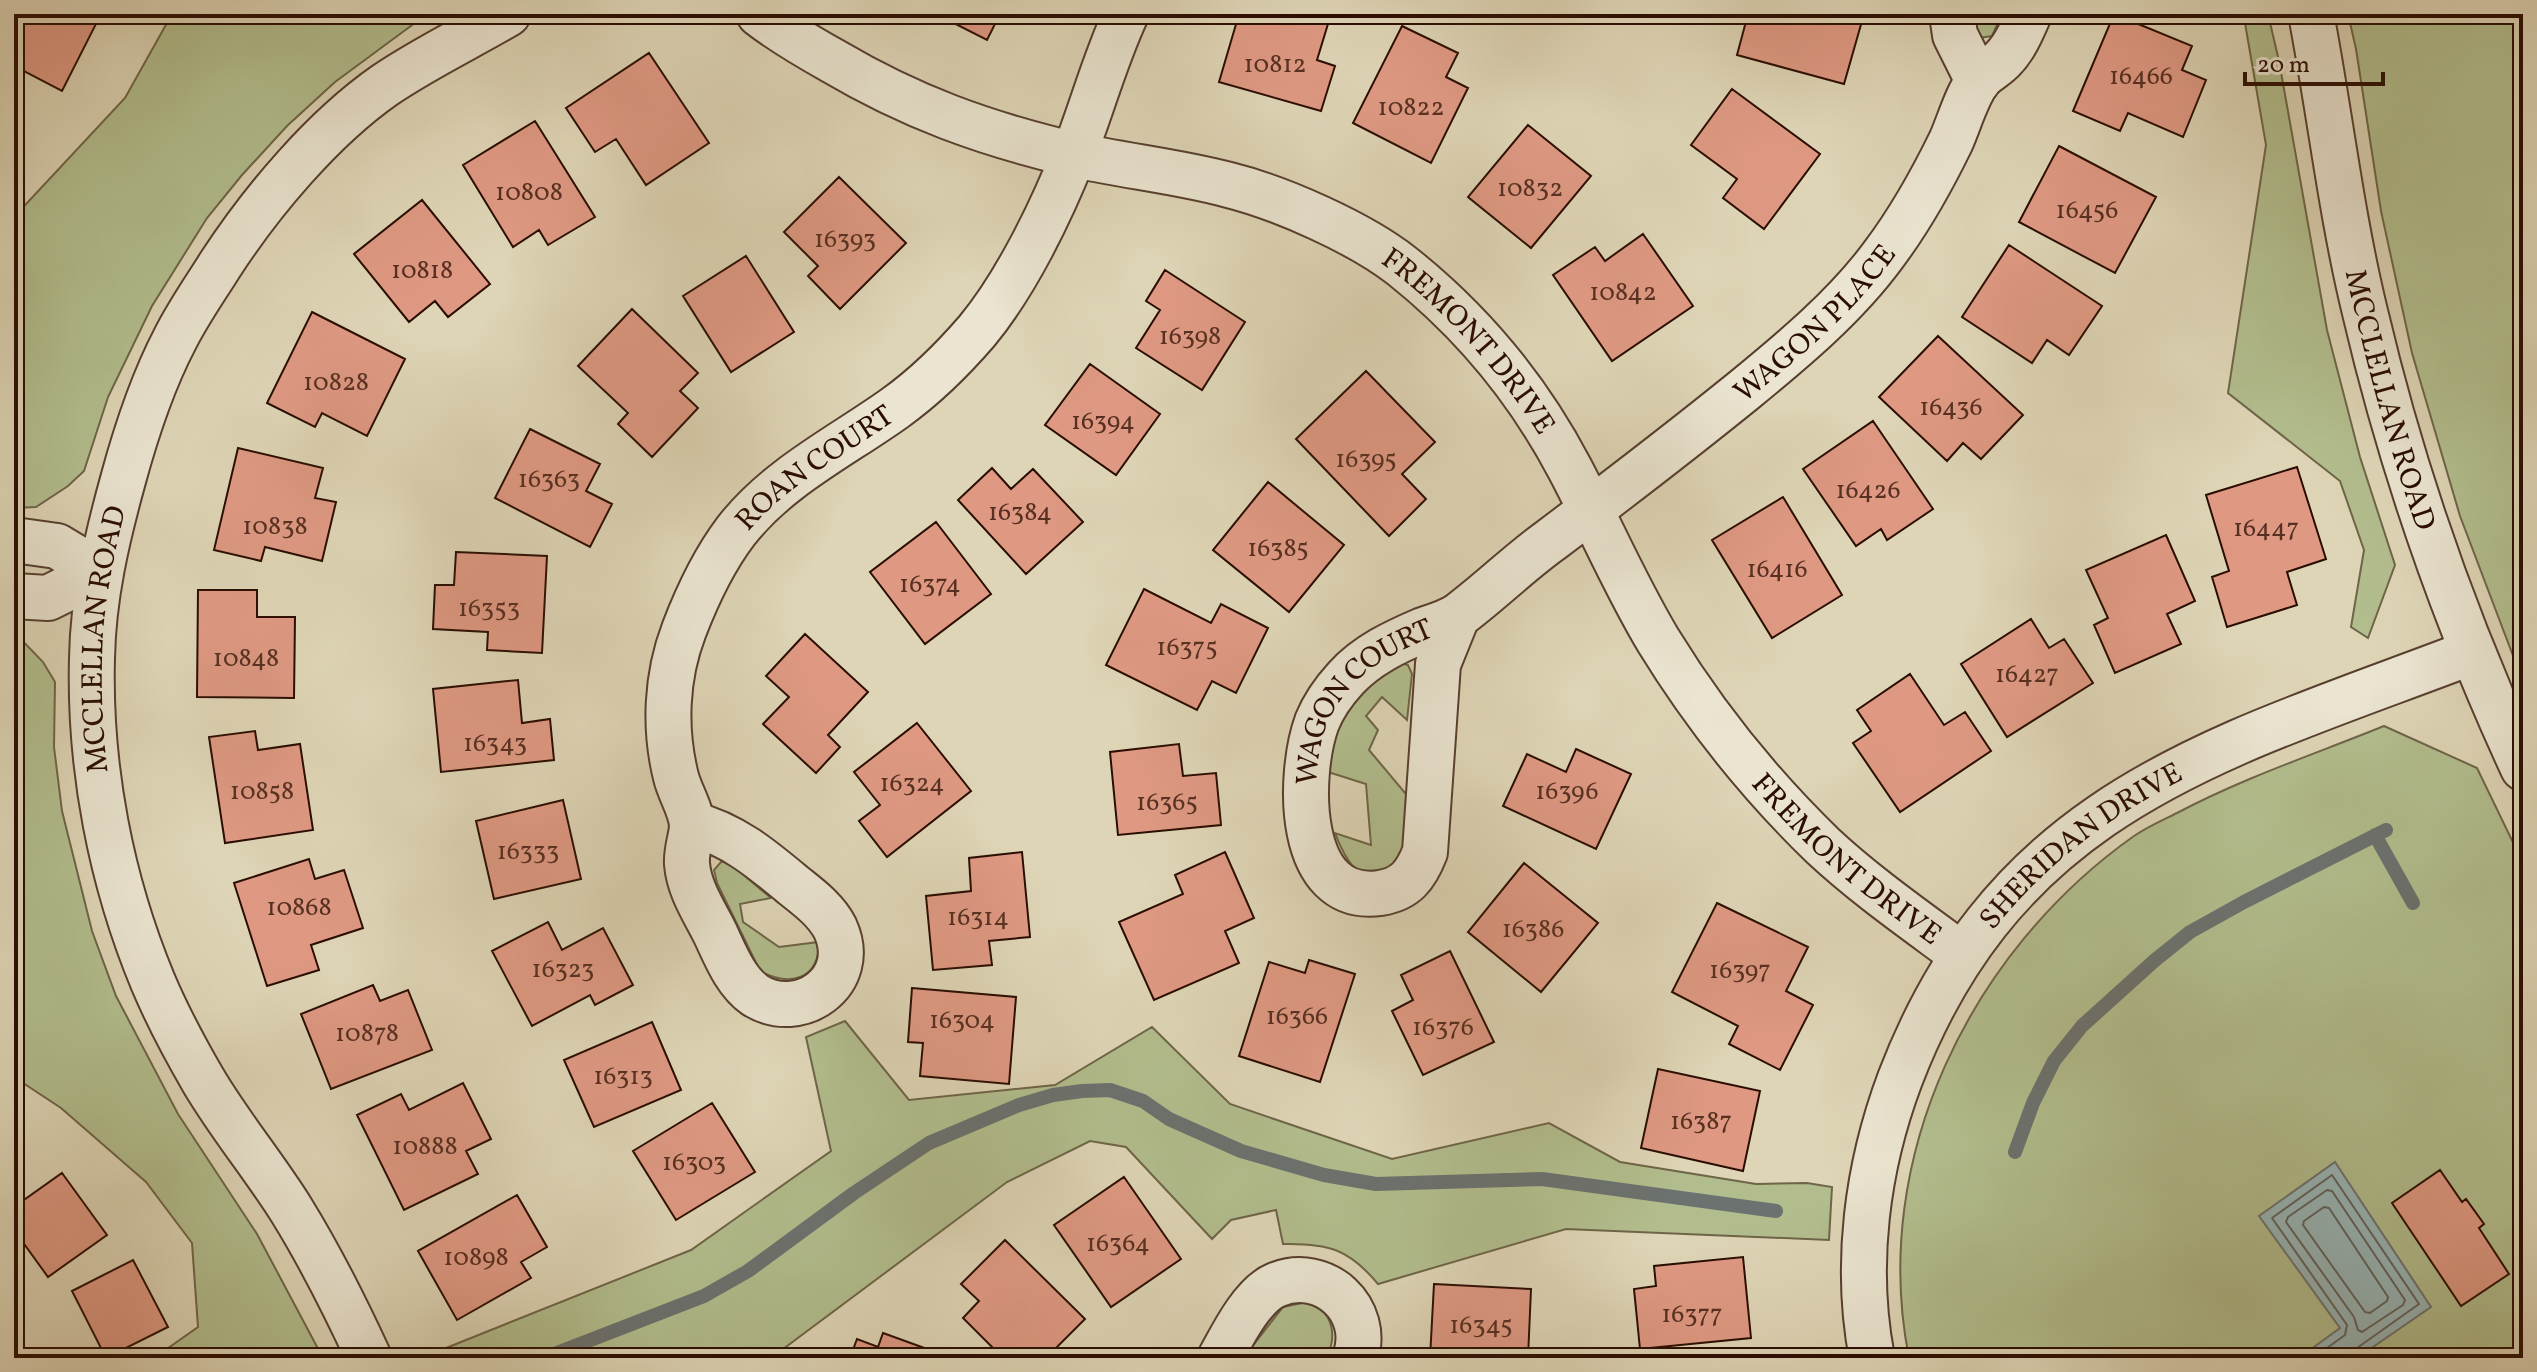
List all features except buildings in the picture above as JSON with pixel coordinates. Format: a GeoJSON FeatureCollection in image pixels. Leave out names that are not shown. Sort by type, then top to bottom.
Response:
{"type":"FeatureCollection","features":[{"type":"Feature","properties":{"kind":"street","name":"MCCLELLAN ROAD"},"geometry":{"type":"LineString","coordinates":[[369,1358],[291,1210],[204,1081],[155,988],[133,933],[104,816],[98,767],[92,657],[100,572],[132,444],[153,387],[175,339],[239,235],[275,189],[326,136],[384,86],[508,14]]}},
{"type":"Feature","properties":{"kind":"street","name":"FREMONT DRIVE"},"geometry":{"type":"LineString","coordinates":[[759,14],[849,71],[938,115],[1073,155],[1230,185],[1267,197],[1345,232],[1399,263],[1464,320],[1498,361],[1569,467],[1621,575],[1711,720],[1824,847],[1962,955]]}},
{"type":"Feature","properties":{"kind":"street","name":"ROAN COURT"},"geometry":{"type":"LineString","coordinates":[[692,824],[669,746],[668,710],[673,668],[683,632],[718,559],[736,531],[755,510],[792,478],[892,410],[946,367],[981,326],[1009,287],[1073,155],[1126,14]]}},
{"type":"Feature","properties":{"kind":"street"},"geometry":{"type":"LineString","coordinates":[[1952,14],[1955,35],[1978,81]]}},
{"type":"Feature","properties":{"kind":"street","name":"WAGON PLACE"},"geometry":{"type":"LineString","coordinates":[[1590,511],[1772,367],[1838,306],[1882,257],[1913,213],[1978,81],[2004,58],[2016,42],[2029,14]]}},
{"type":"Feature","properties":{"kind":"street","name":"MCCLELLAN ROAD"},"geometry":{"type":"LineString","coordinates":[[2311,14],[2367,323],[2422,517],[2472,652],[2523,768]]}},
{"type":"Feature","properties":{"kind":"street","name":"WAGON COURT"},"geometry":{"type":"LineString","coordinates":[[1457,617],[1438,664],[1425,852],[1417,872],[1405,885],[1384,893],[1362,894],[1345,889],[1330,878],[1320,860],[1307,818],[1305,775],[1318,719],[1346,678],[1365,661],[1392,643],[1457,617],[1525,559],[1590,511]]}},
{"type":"Feature","properties":{"kind":"street"},"geometry":{"type":"LineString","coordinates":[[14,540],[57,546],[100,572]]}},
{"type":"Feature","properties":{"kind":"street"},"geometry":{"type":"LineString","coordinates":[[14,596],[48,598],[100,572]]}},
{"type":"Feature","properties":{"kind":"street","name":"SHERIDAN DRIVE"},"geometry":{"type":"LineString","coordinates":[[1872,1358],[1864,1269],[1869,1198],[1886,1120],[1927,1015],[1962,955],[2023,880],[2088,824],[2171,772],[2214,752],[2472,652]]}},
{"type":"Feature","properties":{"kind":"street"},"geometry":{"type":"LineString","coordinates":[[1220,1358],[1263,1293],[1278,1284],[1298,1281],[1319,1282],[1340,1293],[1352,1311],[1359,1332],[1355,1358]]}},
{"type":"Feature","properties":{"kind":"green space"},"geometry":{"type":"Polygon","coordinates":[[[172,14],[427,14],[335,82],[287,126],[242,175],[207,218],[152,306],[108,397],[84,471],[36,507],[14,508],[14,217],[125,98],[172,14]]]}},
{"type":"Feature","properties":{"kind":"green space"},"geometry":{"type":"Polygon","coordinates":[[[1977,14],[2002,14],[1992,36],[1979,38],[1976,32],[1977,14]]]}},
{"type":"Feature","properties":{"kind":"green space"},"geometry":{"type":"Polygon","coordinates":[[[2218,14],[2268,14],[2327,330],[2360,457],[2395,565],[2368,638],[2351,627],[2364,550],[2340,481],[2228,393],[2266,145],[2245,23],[2218,14]]]}},
{"type":"Feature","properties":{"kind":"green space"},"geometry":{"type":"Polygon","coordinates":[[[2348,14],[2523,14],[2523,682],[2460,516],[2412,353],[2381,211],[2348,14]]]}},
{"type":"Feature","properties":{"kind":"green space"},"geometry":{"type":"Polygon","coordinates":[[[14,632],[43,662],[55,682],[54,747],[62,811],[92,931],[116,996],[178,1114],[257,1234],[323,1358],[154,1358],[198,1327],[192,1243],[146,1182],[61,1108],[14,1077],[14,632]]]}},
{"type":"Feature","properties":{"kind":"green space"},"geometry":{"type":"Polygon","coordinates":[[[1400,663],[1408,665],[1412,674],[1407,720],[1382,697],[1366,716],[1378,730],[1369,750],[1406,794],[1405,856],[1380,872],[1362,873],[1348,860],[1335,833],[1371,845],[1366,784],[1325,771],[1335,737],[1350,708],[1372,683],[1400,663]]]}},
{"type":"Feature","properties":{"kind":"green space"},"geometry":{"type":"Polygon","coordinates":[[[2384,726],[2477,768],[2523,863],[2523,1358],[1909,1358],[1900,1283],[1904,1208],[1920,1135],[1945,1065],[1981,999],[2024,938],[2076,883],[2144,830],[2227,789],[2384,726]]]}},
{"type":"Feature","properties":{"kind":"green space"},"geometry":{"type":"Polygon","coordinates":[[[727,861],[771,898],[740,904],[743,922],[779,947],[819,942],[814,965],[801,977],[782,979],[760,971],[717,883],[714,870],[721,862],[727,861]]]}},
{"type":"Feature","properties":{"kind":"green space"},"geometry":{"type":"Polygon","coordinates":[[[845,1021],[909,1100],[1055,1085],[1152,1027],[1230,1104],[1392,1159],[1549,1123],[1620,1162],[1756,1184],[1807,1183],[1832,1187],[1829,1240],[1566,1229],[1378,1284],[1357,1263],[1336,1250],[1283,1244],[1276,1210],[1231,1220],[1212,1239],[1126,1147],[1090,1141],[1007,1182],[771,1358],[421,1358],[691,1250],[831,1151],[806,1037],[845,1021]]]}},
{"type":"Feature","properties":{"kind":"green space"},"geometry":{"type":"Polygon","coordinates":[[[1307,1302],[1323,1311],[1331,1325],[1332,1341],[1326,1358],[1255,1358],[1250,1354],[1251,1348],[1283,1307],[1307,1302]]]}},
{"type":"Feature","properties":{"kind":"water"},"geometry":{"type":"Polygon","coordinates":[[[2335,1162],[2431,1307],[2357,1358],[2322,1358],[2314,1347],[2340,1328],[2259,1216],[2335,1162]]]}},
{"type":"Feature","properties":{"kind":"waterway"},"geometry":{"type":"LineString","coordinates":[[2015,1152],[2033,1103],[2054,1061],[2082,1026],[2154,961],[2190,932],[2386,830]]}},
{"type":"Feature","properties":{"kind":"waterway"},"geometry":{"type":"LineString","coordinates":[[2375,835],[2413,903]]}},
{"type":"Feature","properties":{"kind":"waterway"},"geometry":{"type":"LineString","coordinates":[[544,1358],[704,1296],[748,1271],[854,1193],[929,1143],[1019,1105],[1082,1091],[1110,1090],[1143,1101],[1169,1119],[1241,1151],[1324,1175],[1376,1184],[1542,1179],[1776,1211]]}}]}
